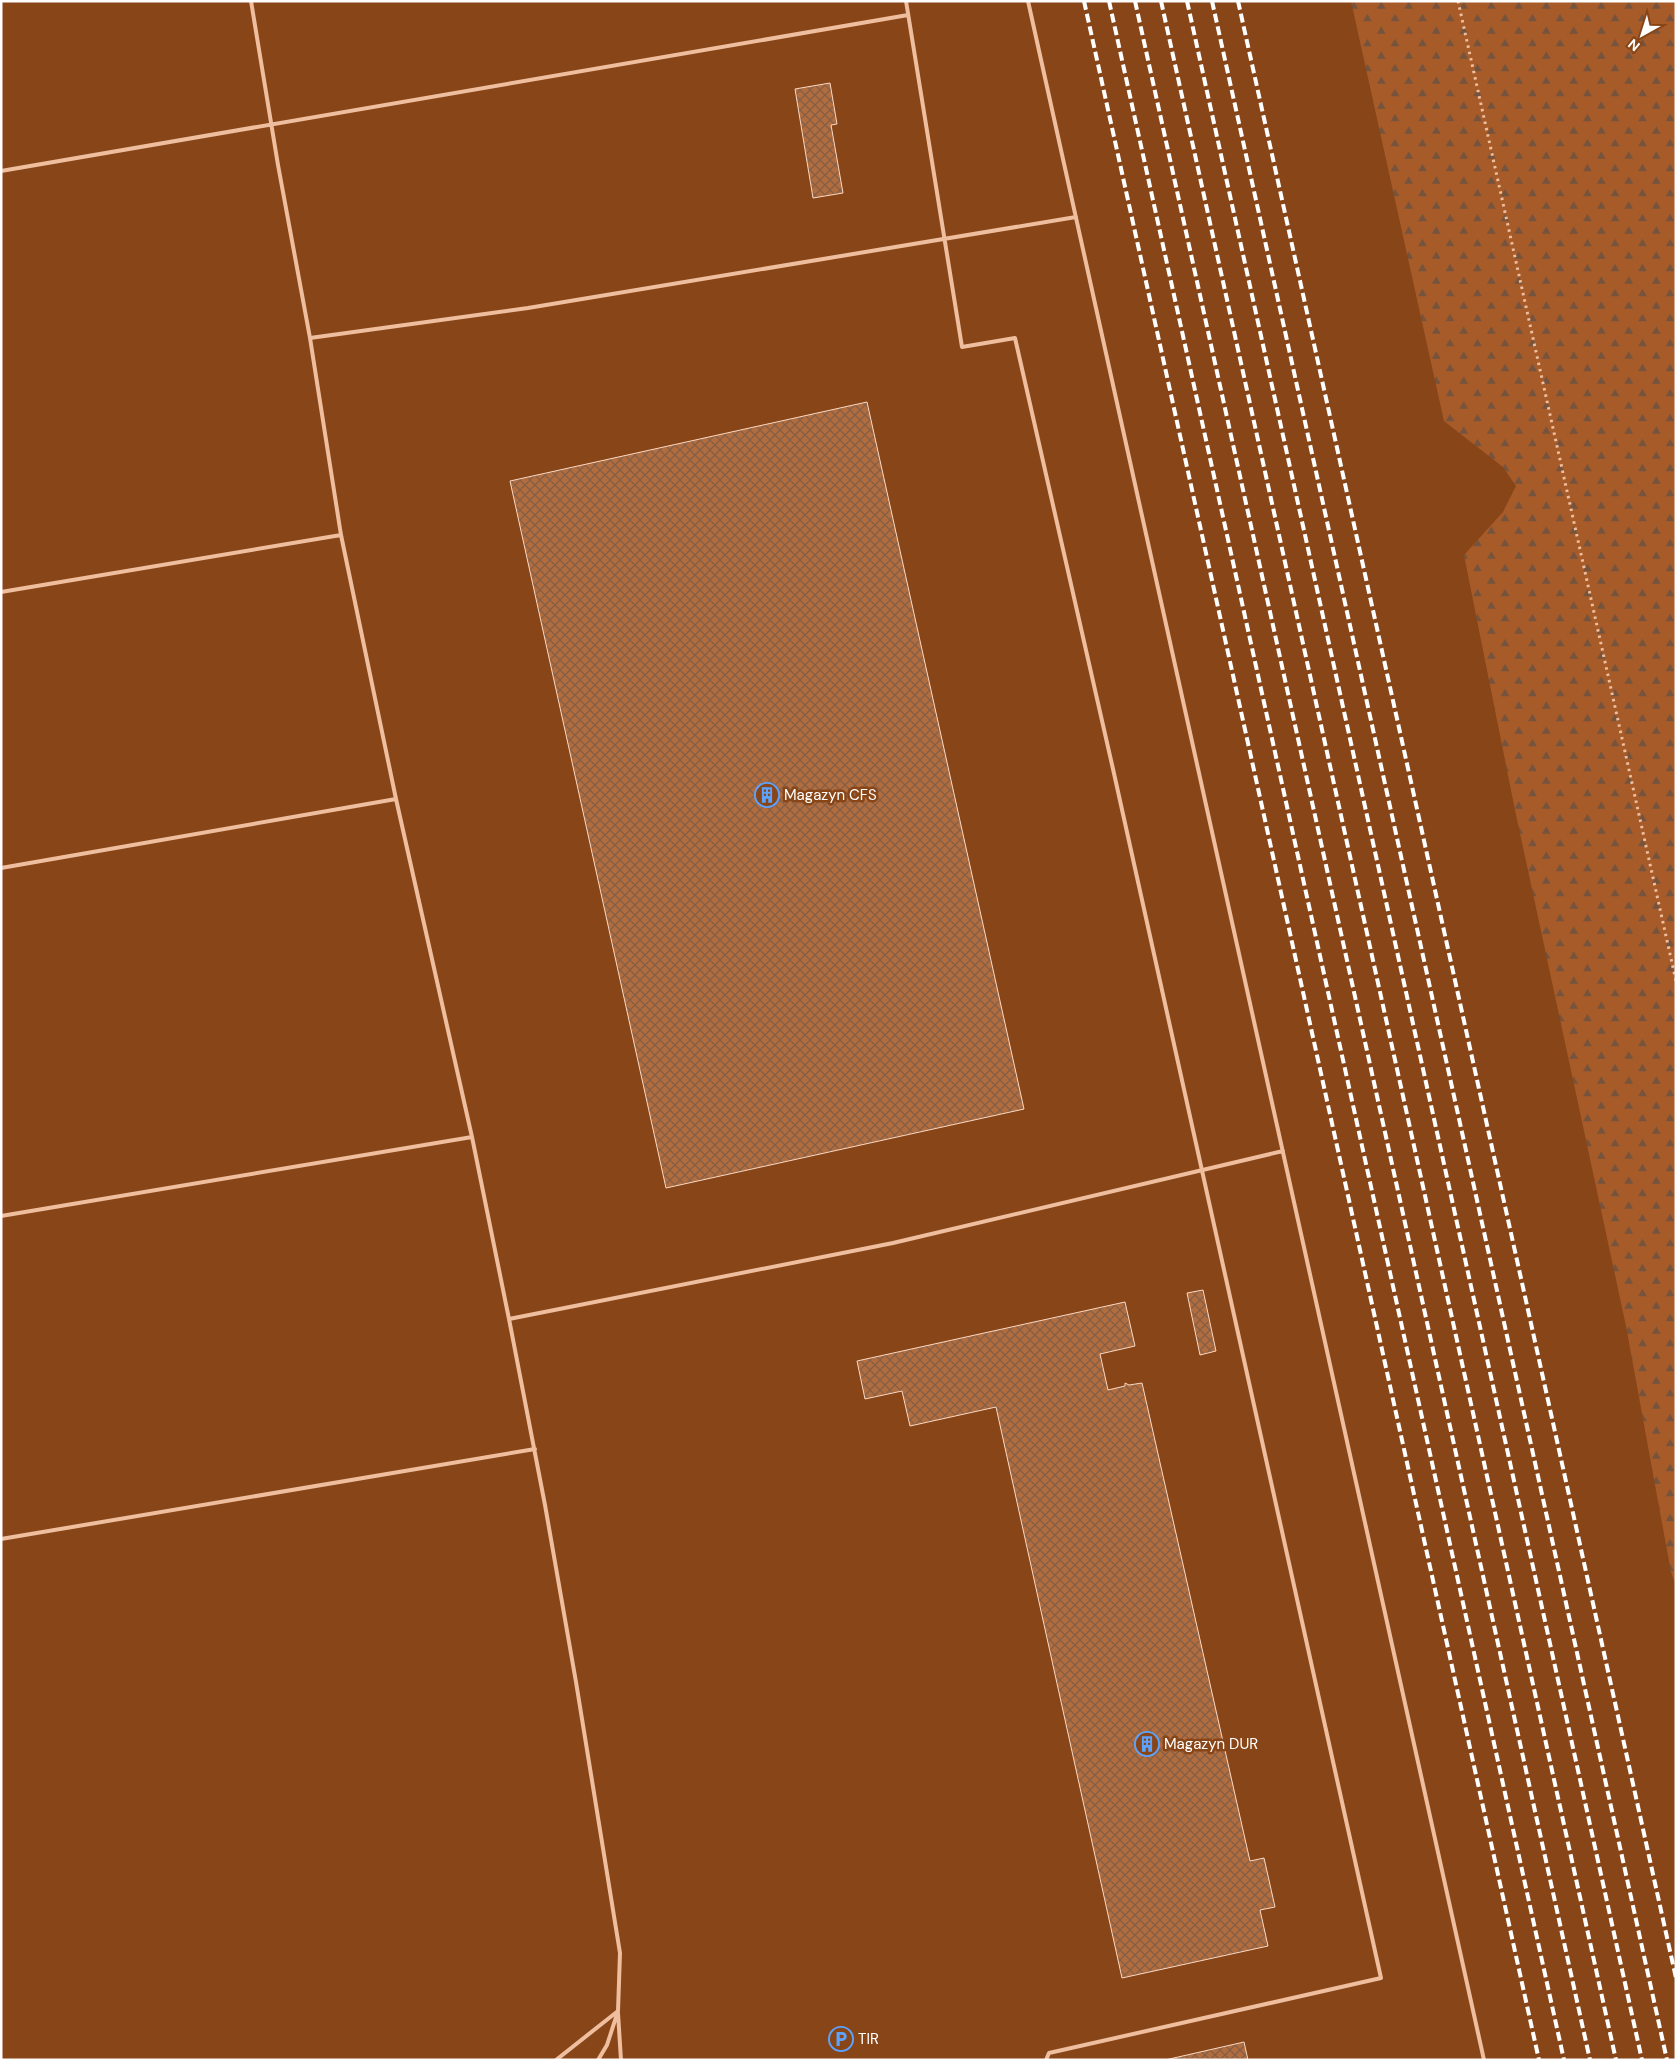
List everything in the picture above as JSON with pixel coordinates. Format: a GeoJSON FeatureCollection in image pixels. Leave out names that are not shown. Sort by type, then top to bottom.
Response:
{"type":"FeatureCollection","features":[{"type":"Feature","properties":{"kind":"lane"},"geometry":{"type":"LineString","coordinates":[[251,1],[271,125],[310,338],[341,535],[396,799],[472,1137],[535,1449],[618,1932],[620,1980],[618,2011],[622,2050],[621,2060]]}},
{"type":"Feature","properties":{"kind":"lane"},"geometry":{"type":"LineString","coordinates":[[906,1],[962,347],[1015,338],[1381,1978],[1049,2054],[1046,2060]]}},
{"type":"Feature","properties":{"kind":"lane"},"geometry":{"type":"LineString","coordinates":[[1028,1],[1484,2060]]}},
{"type":"Feature","properties":{"kind":"lane"},"geometry":{"type":"LineString","coordinates":[[1,171],[908,15]]}},
{"type":"Feature","properties":{"kind":"lane"},"geometry":{"type":"LineString","coordinates":[[310,338],[528,308],[1076,218]]}},
{"type":"Feature","properties":{"kind":"lane"},"geometry":{"type":"LineString","coordinates":[[1,592],[341,535]]}},
{"type":"Feature","properties":{"kind":"lane"},"geometry":{"type":"LineString","coordinates":[[1,868],[396,799]]}},
{"type":"Feature","properties":{"kind":"lane"},"geometry":{"type":"LineString","coordinates":[[1,1216],[472,1137]]}},
{"type":"Feature","properties":{"kind":"lane"},"geometry":{"type":"LineString","coordinates":[[509,1319],[893,1243],[1283,1151]]}},
{"type":"Feature","properties":{"kind":"lane"},"geometry":{"type":"LineString","coordinates":[[1,1539],[535,1449]]}},
{"type":"Feature","properties":{"kind":"lane"},"geometry":{"type":"LineString","coordinates":[[556,2060],[618,2011]]}},
{"type":"Feature","properties":{"kind":"lane"},"geometry":{"type":"LineString","coordinates":[[598,2060],[613,2030],[618,2011]]}},
{"type":"Feature","properties":{"kind":"path"},"geometry":{"type":"LineString","coordinates":[[1458,1],[1676,981]]}},
{"type":"Feature","properties":{"kind":"green space"},"geometry":{"type":"Polygon","coordinates":[[[1351,1],[1676,1],[1676,1585],[1671,1572],[1626,1326],[1515,810],[1464,555],[1503,512],[1516,486],[1503,467],[1444,421],[1351,1]]]}},
{"type":"Feature","properties":{"kind":"building"},"geometry":{"type":"Polygon","coordinates":[[[830,83],[837,124],[831,125],[843,193],[813,198],[795,89],[830,83]]]}},
{"type":"Feature","properties":{"kind":"building","name":"Magazyn CFS"},"geometry":{"type":"Polygon","coordinates":[[[867,402],[1024,1109],[666,1188],[510,481],[867,402]]]}},
{"type":"Feature","properties":{"kind":"building"},"geometry":{"type":"Polygon","coordinates":[[[1203,1290],[1216,1351],[1200,1355],[1187,1293],[1203,1290]]]}},
{"type":"Feature","properties":{"kind":"building","name":"Magazyn DUR"},"geometry":{"type":"Polygon","coordinates":[[[1125,1302],[1135,1346],[1100,1354],[1108,1390],[1125,1386],[1125,1383],[1129,1385],[1142,1383],[1250,1861],[1264,1858],[1275,1907],[1260,1910],[1268,1946],[1122,1978],[996,1407],[910,1426],[902,1391],[865,1399],[857,1361],[1125,1302]]]}},
{"type":"Feature","properties":{"kind":"building"},"geometry":{"type":"Polygon","coordinates":[[[1244,2042],[1248,2060],[1165,2060],[1244,2042]]]}},
{"type":"Feature","properties":{"kind":"railway"},"geometry":{"type":"LineString","coordinates":[[1084,1],[1539,2060]]}},
{"type":"Feature","properties":{"kind":"railway"},"geometry":{"type":"LineString","coordinates":[[1109,1],[1564,2060]]}},
{"type":"Feature","properties":{"kind":"railway"},"geometry":{"type":"LineString","coordinates":[[1135,1],[1590,2060]]}},
{"type":"Feature","properties":{"kind":"railway"},"geometry":{"type":"LineString","coordinates":[[1161,1],[1616,2060]]}},
{"type":"Feature","properties":{"kind":"railway"},"geometry":{"type":"LineString","coordinates":[[1187,1],[1642,2060]]}},
{"type":"Feature","properties":{"kind":"railway"},"geometry":{"type":"LineString","coordinates":[[1212,1],[1667,2060]]}},
{"type":"Feature","properties":{"kind":"railway"},"geometry":{"type":"LineString","coordinates":[[1238,1],[1676,1978]]}},
{"type":"Feature","properties":{"kind":"place","name":"Magazyn CFS"},"geometry":{"type":"Point","coordinates":[767,795]}},
{"type":"Feature","properties":{"kind":"place","name":"Magazyn DUR"},"geometry":{"type":"Point","coordinates":[1147,1744]}},
{"type":"Feature","properties":{"kind":"place","name":"TIR"},"geometry":{"type":"Point","coordinates":[841,2039]}}]}
